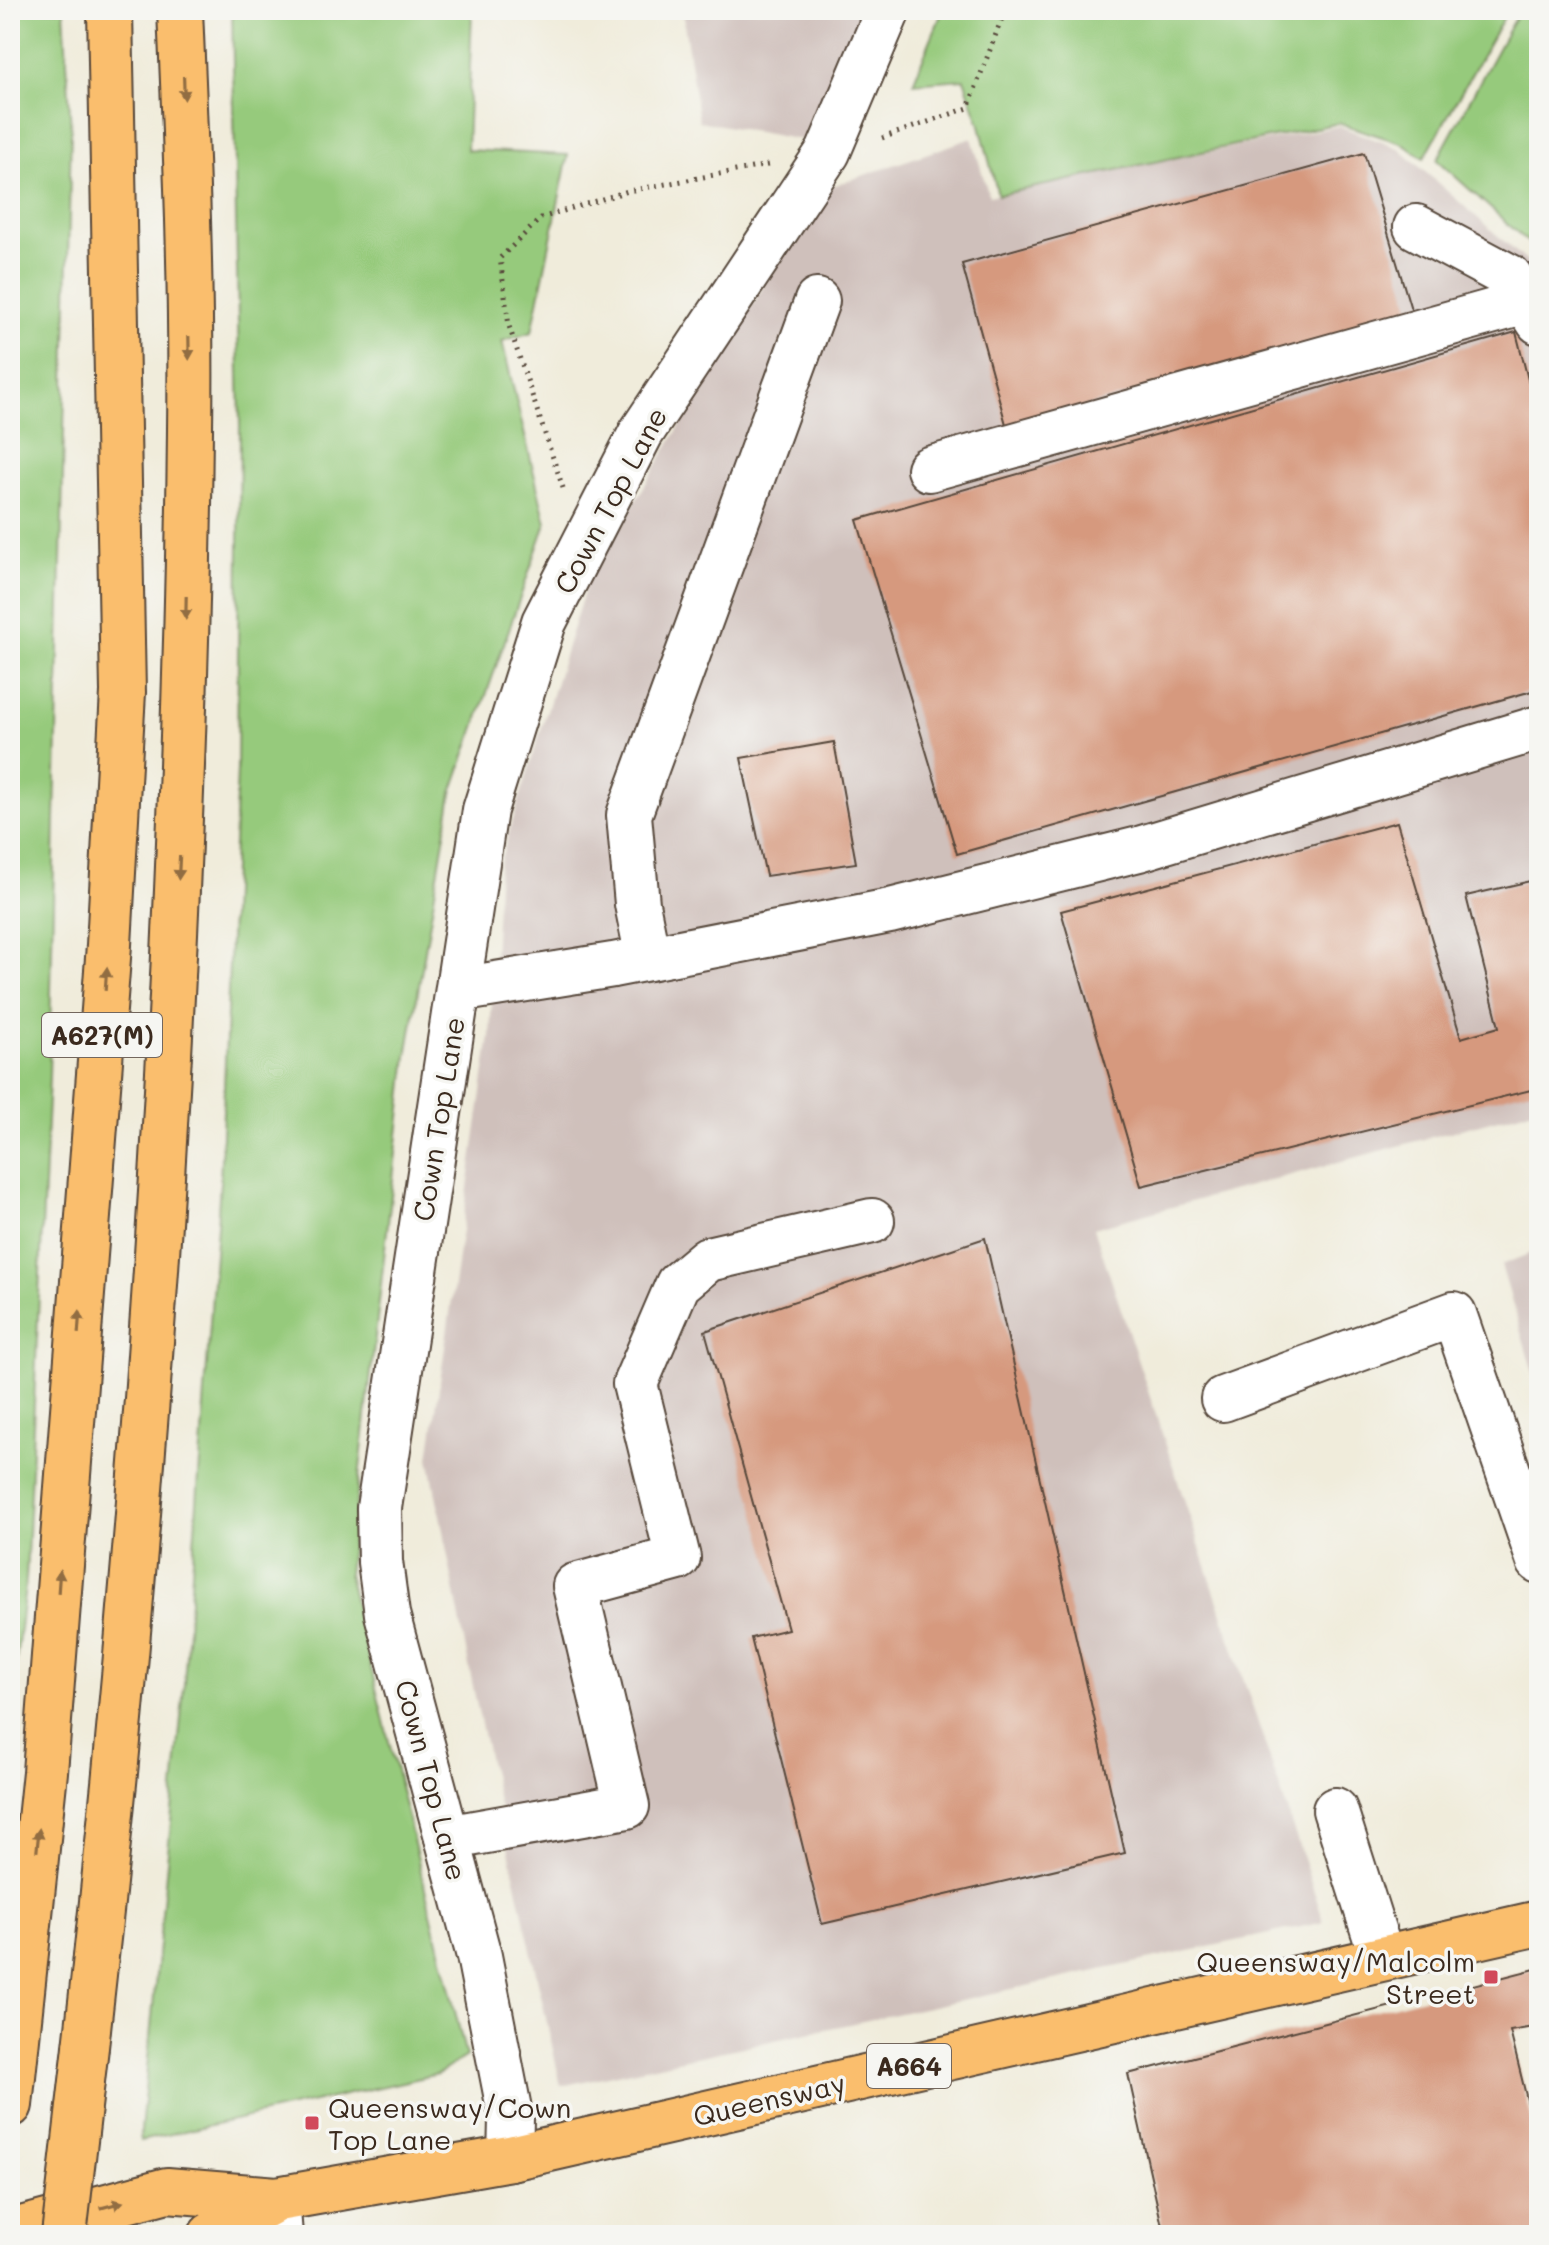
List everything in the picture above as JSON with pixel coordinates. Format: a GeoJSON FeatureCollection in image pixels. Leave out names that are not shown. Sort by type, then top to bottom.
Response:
{"type":"FeatureCollection","features":[{"type":"Feature","properties":{"kind":"main road","name":"A627(M)"},"geometry":{"type":"LineString","coordinates":[[10,2105],[47,1740],[109,945],[123,692],[110,10]]}},
{"type":"Feature","properties":{"kind":"main road","name":"A627(M)"},"geometry":{"type":"LineString","coordinates":[[64,2235],[124,1684],[157,1275],[181,831],[191,427],[180,10]]}},
{"type":"Feature","properties":{"kind":"main road","name":"Queensway"},"geometry":{"type":"LineString","coordinates":[[211,2235],[510,2158],[1539,1923]]}},
{"type":"Feature","properties":{"kind":"main road","name":"Queensway"},"geometry":{"type":"LineString","coordinates":[[10,2232],[167,2190],[279,2217]]}},
{"type":"Feature","properties":{"kind":"street","name":"Cown Top Lane"},"geometry":{"type":"LineString","coordinates":[[510,2158],[511,2119],[485,1986],[387,1614],[380,1562],[379,1508],[485,810],[544,622],[641,433],[828,152],[888,10]]}},
{"type":"Feature","properties":{"kind":"street"},"geometry":{"type":"LineString","coordinates":[[929,469],[1532,312],[1510,277],[1416,227]]}},
{"type":"Feature","properties":{"kind":"street"},"geometry":{"type":"LineString","coordinates":[[648,958],[637,904],[629,815],[817,301]]}},
{"type":"Feature","properties":{"kind":"street"},"geometry":{"type":"LineString","coordinates":[[458,990],[648,958],[890,911],[1139,849],[1539,728]]}},
{"type":"Feature","properties":{"kind":"street"},"geometry":{"type":"LineString","coordinates":[[447,1838],[627,1806],[575,1586],[678,1558],[635,1384],[678,1284],[693,1269],[708,1259],[872,1221]]}},
{"type":"Feature","properties":{"kind":"street"},"geometry":{"type":"LineString","coordinates":[[1223,1399],[1454,1314],[1539,1561]]}},
{"type":"Feature","properties":{"kind":"street"},"geometry":{"type":"LineString","coordinates":[[1335,1810],[1382,1958]]}},
{"type":"Feature","properties":{"kind":"path"},"geometry":{"type":"LineString","coordinates":[[582,548],[509,326],[500,258],[541,218],[628,191],[868,143],[968,108],[1005,10]]}},
{"type":"Feature","properties":{"kind":"shaded area"},"geometry":{"type":"Polygon","coordinates":[[[682,10],[894,10],[842,158],[801,140],[699,121],[682,10]]]}},
{"type":"Feature","properties":{"kind":"shaded area"},"geometry":{"type":"Polygon","coordinates":[[[1339,126],[1398,148],[1539,272],[1539,1108],[1094,1228],[1324,1922],[561,2086],[475,1697],[429,1458],[490,1036],[499,865],[587,582],[821,190],[972,138],[989,196],[1339,126]]]}},
{"type":"Feature","properties":{"kind":"shaded area"},"geometry":{"type":"Polygon","coordinates":[[[1539,1250],[1539,1393],[1501,1265],[1539,1250]]]}},
{"type":"Feature","properties":{"kind":"green space"},"geometry":{"type":"Polygon","coordinates":[[[10,10],[64,10],[71,130],[49,1077],[26,1579],[10,1710],[10,10]]]}},
{"type":"Feature","properties":{"kind":"green space"},"geometry":{"type":"Polygon","coordinates":[[[232,10],[472,10],[467,150],[568,155],[532,332],[502,341],[546,523],[452,793],[407,1056],[348,1574],[466,2056],[438,2074],[140,2141],[183,1697],[220,1184],[237,770],[240,426],[232,10]]]}},
{"type":"Feature","properties":{"kind":"green space"},"geometry":{"type":"Polygon","coordinates":[[[943,10],[1508,10],[1424,158],[1401,143],[1339,123],[998,195],[980,125],[964,79],[913,83],[943,10]]]}},
{"type":"Feature","properties":{"kind":"green space"},"geometry":{"type":"Polygon","coordinates":[[[1519,10],[1539,10],[1539,252],[1437,160],[1519,10]]]}},
{"type":"Feature","properties":{"kind":"building"},"geometry":{"type":"Polygon","coordinates":[[[1364,153],[1413,316],[1007,428],[962,264],[1364,153]]]}},
{"type":"Feature","properties":{"kind":"building"},"geometry":{"type":"Polygon","coordinates":[[[1516,332],[1539,423],[1539,689],[957,854],[857,520],[1516,332]]]}},
{"type":"Feature","properties":{"kind":"building"},"geometry":{"type":"Polygon","coordinates":[[[834,742],[856,863],[766,876],[741,758],[834,742]]]}},
{"type":"Feature","properties":{"kind":"building"},"geometry":{"type":"Polygon","coordinates":[[[1397,822],[1461,1038],[1499,1027],[1466,896],[1539,879],[1539,1088],[1141,1186],[1061,911],[1397,822]]]}},
{"type":"Feature","properties":{"kind":"building"},"geometry":{"type":"Polygon","coordinates":[[[985,1238],[1125,1853],[822,1924],[751,1638],[788,1629],[705,1331],[985,1238]]]}},
{"type":"Feature","properties":{"kind":"building"},"geometry":{"type":"Polygon","coordinates":[[[1539,1968],[1539,2026],[1510,2031],[1536,2136],[1539,2136],[1539,2235],[1164,2235],[1128,2074],[1539,1968]]]}},
{"type":"Feature","properties":{"kind":"place","name":"Queensway/Malcolm Street"},"geometry":{"type":"Point","coordinates":[1491,1977]}},
{"type":"Feature","properties":{"kind":"place","name":"Queensway/Cown Top Lane"},"geometry":{"type":"Point","coordinates":[312,2123]}}]}
